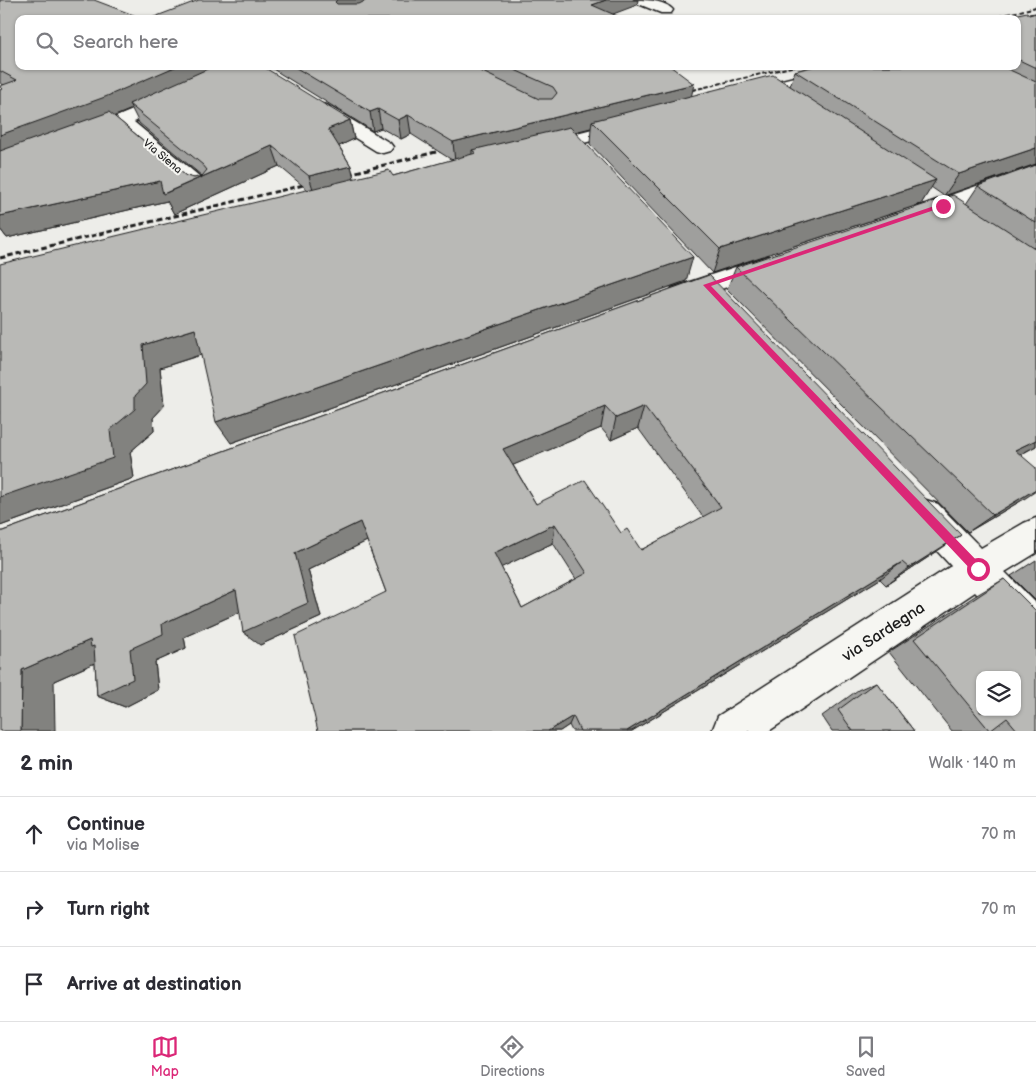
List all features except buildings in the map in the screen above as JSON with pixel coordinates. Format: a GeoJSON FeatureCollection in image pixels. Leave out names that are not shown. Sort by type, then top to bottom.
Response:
{"type":"FeatureCollection","features":[{"type":"Feature","properties":{"kind":"street"},"geometry":{"type":"LineString","coordinates":[[641,0],[666,10]]}},
{"type":"Feature","properties":{"kind":"street"},"geometry":{"type":"LineString","coordinates":[[731,99],[844,70]]}},
{"type":"Feature","properties":{"kind":"street"},"geometry":{"type":"LineString","coordinates":[[768,89],[792,105]]}},
{"type":"Feature","properties":{"kind":"street"},"geometry":{"type":"LineString","coordinates":[[70,142],[123,122],[183,94]]}},
{"type":"Feature","properties":{"kind":"street"},"geometry":{"type":"LineString","coordinates":[[309,102],[383,147]]}},
{"type":"Feature","properties":{"kind":"street"},"geometry":{"type":"LineString","coordinates":[[526,152],[647,121]]}},
{"type":"Feature","properties":{"kind":"street","name":"Via Siena"},"geometry":{"type":"LineString","coordinates":[[123,122],[204,190]]}},
{"type":"Feature","properties":{"kind":"street"},"geometry":{"type":"LineString","coordinates":[[573,140],[593,162]]}},
{"type":"Feature","properties":{"kind":"street"},"geometry":{"type":"LineString","coordinates":[[905,218],[950,211],[1036,171]]}},
{"type":"Feature","properties":{"kind":"street"},"geometry":{"type":"LineString","coordinates":[[919,190],[950,211]]}},
{"type":"Feature","properties":{"kind":"street"},"geometry":{"type":"LineString","coordinates":[[660,302],[791,256]]}},
{"type":"Feature","properties":{"kind":"street"},"geometry":{"type":"LineString","coordinates":[[686,263],[726,306]]}},
{"type":"Feature","properties":{"kind":"street"},"geometry":{"type":"LineString","coordinates":[[910,498],[1036,630]]}},
{"type":"Feature","properties":{"kind":"street","name":"via Sardegna"},"geometry":{"type":"LineString","coordinates":[[733,731],[978,569],[1036,534]]}},
{"type":"Feature","properties":{"kind":"railway"},"geometry":{"type":"LineString","coordinates":[[1004,15],[1036,7]]}},
{"type":"Feature","properties":{"kind":"railway"},"geometry":{"type":"LineString","coordinates":[[680,93],[778,70]]}},
{"type":"Feature","properties":{"kind":"railway"},"geometry":{"type":"LineString","coordinates":[[340,176],[452,148]]}},
{"type":"Feature","properties":{"kind":"railway"},"geometry":{"type":"LineString","coordinates":[[0,258],[316,182]]}},
{"type":"Feature","properties":{"kind":"route"},"geometry":{"type":"LineString","coordinates":[[943,206],[706,285],[978,569]]}}]}
